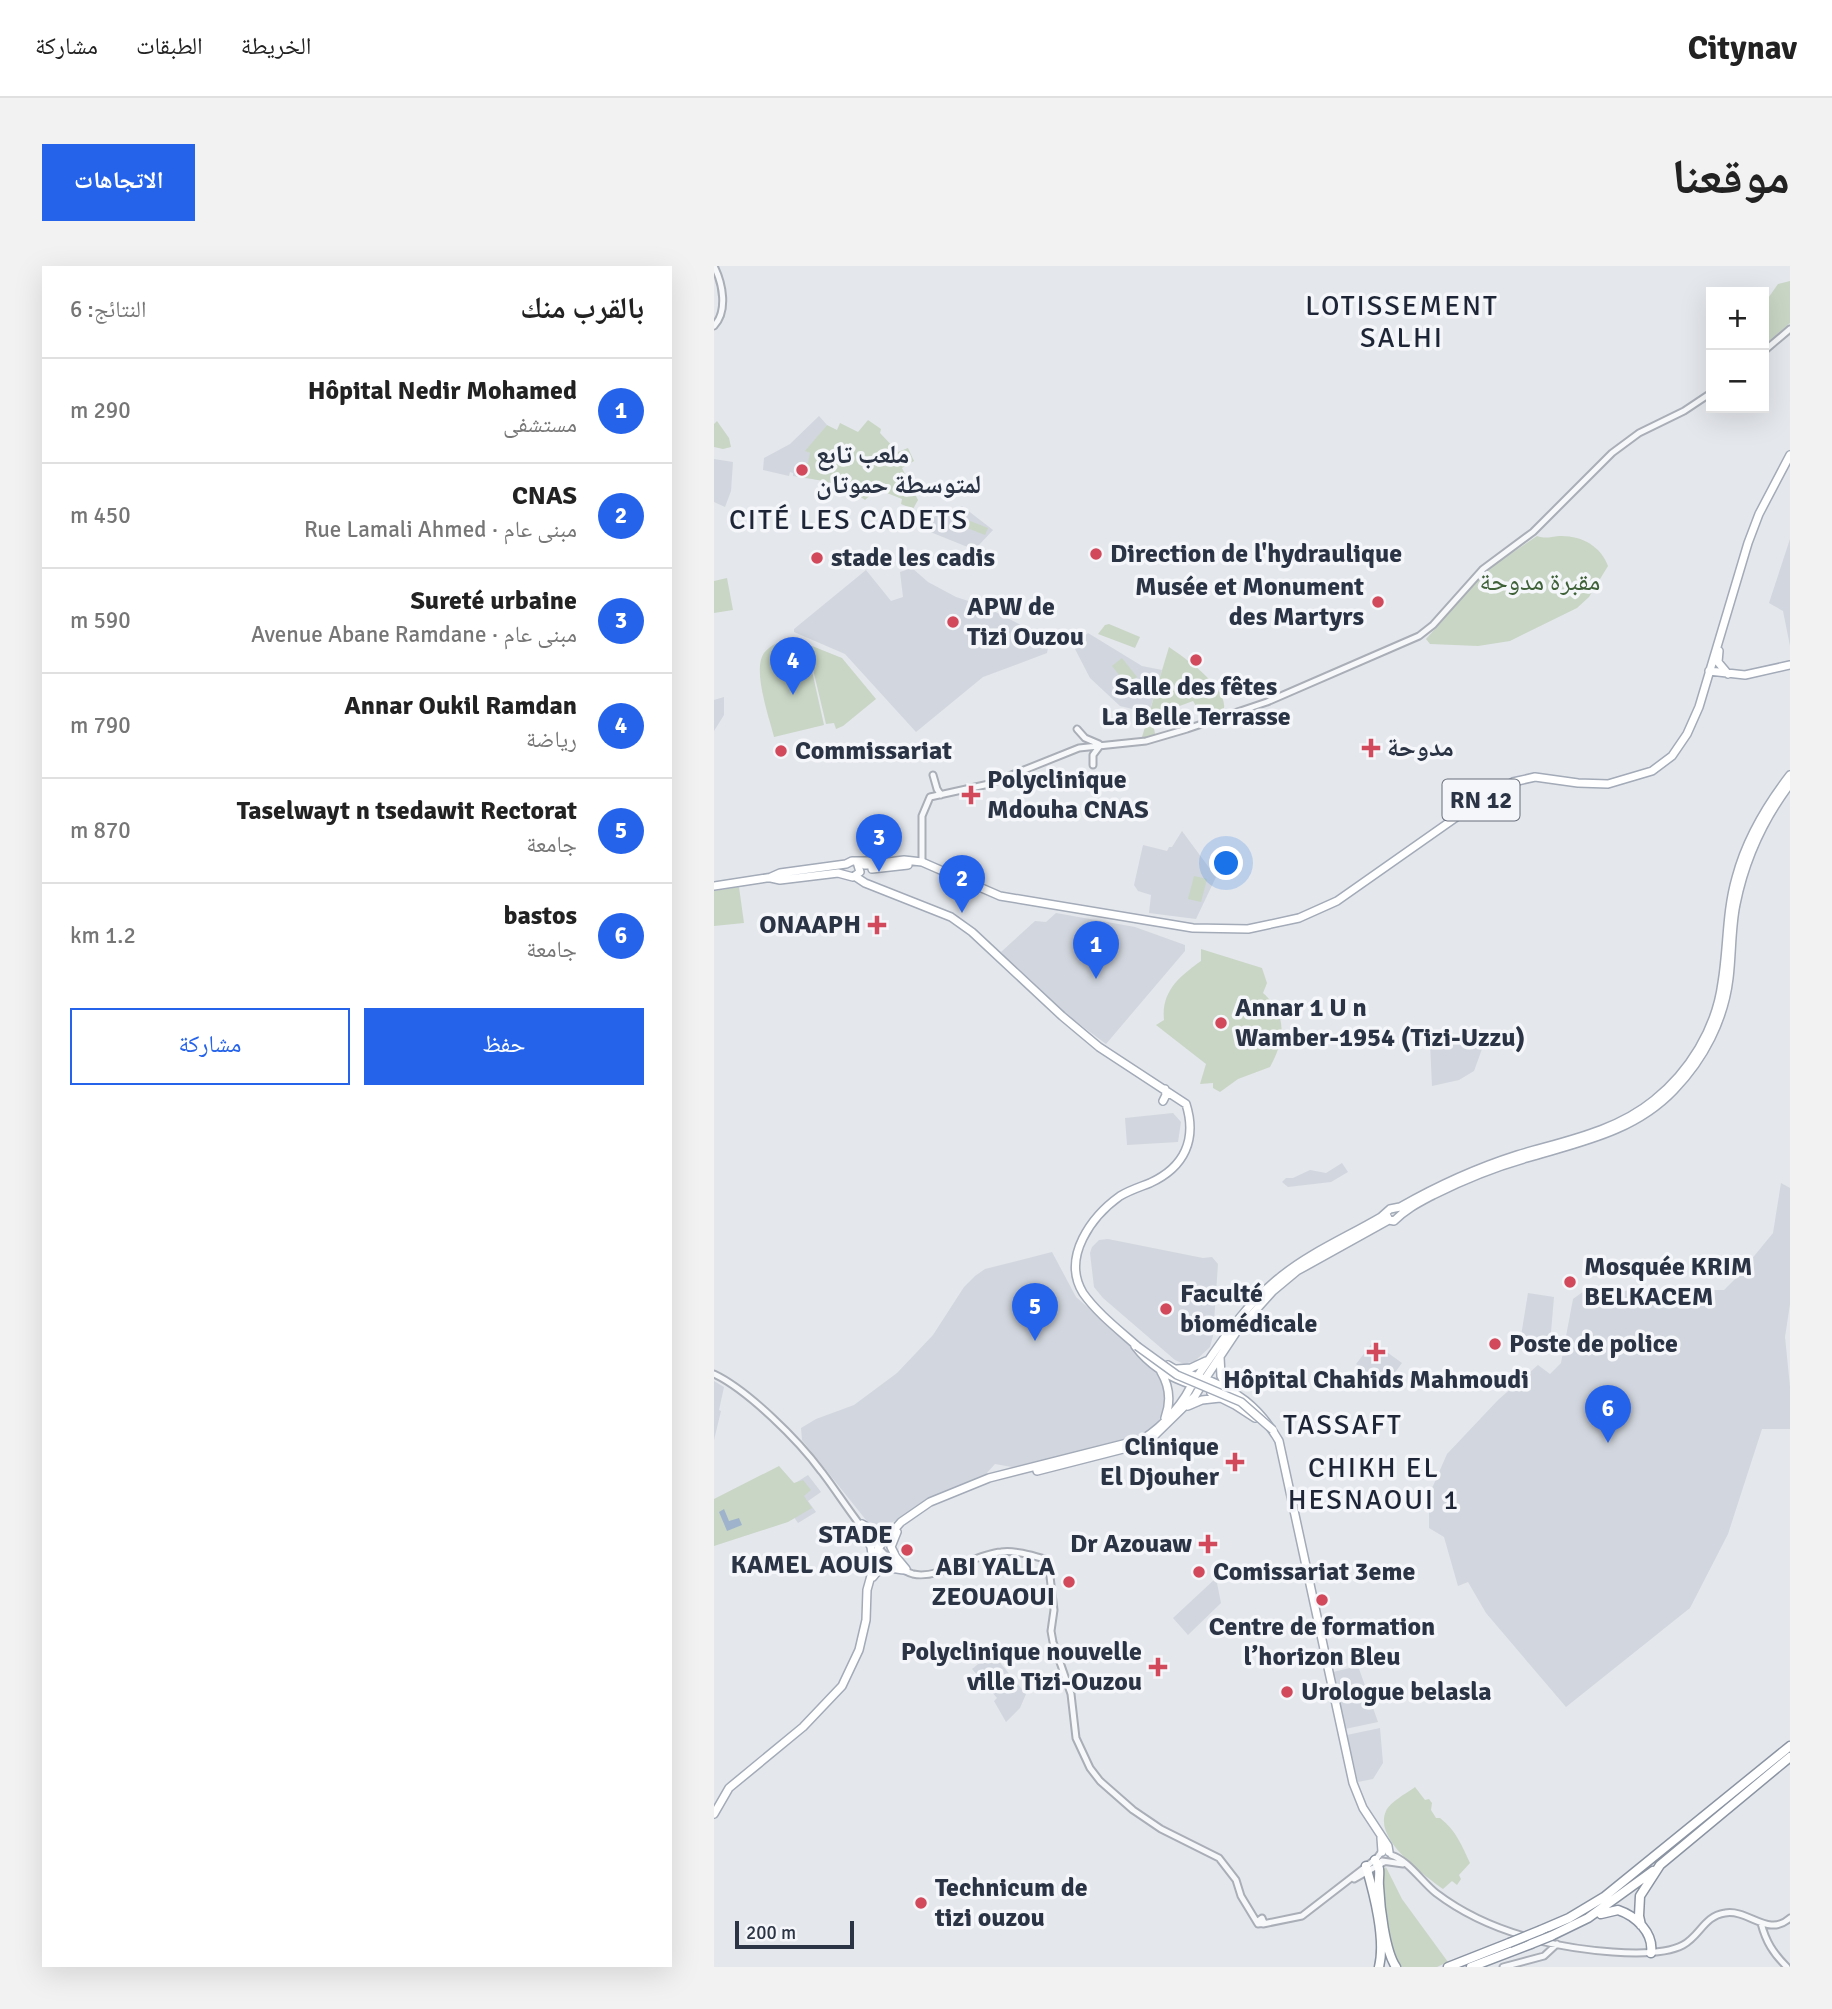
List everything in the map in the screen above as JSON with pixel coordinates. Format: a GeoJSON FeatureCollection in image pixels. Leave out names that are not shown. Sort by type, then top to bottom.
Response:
{"type":"FeatureCollection","features":[{"type":"Feature","properties":{"kind":"highway"},"geometry":{"type":"LineString","coordinates":[[1448,1967],[1569,1918],[1604,1897],[1790,1746]]}},
{"type":"Feature","properties":{"kind":"highway"},"geometry":{"type":"LineString","coordinates":[[1471,1967],[1551,1936],[1588,1918],[1660,1865],[1790,1757]]}},
{"type":"Feature","properties":{"kind":"highway"},"geometry":{"type":"LineString","coordinates":[[1383,1858],[1380,1894],[1390,1953],[1396,1967]]}},
{"type":"Feature","properties":{"kind":"highway"},"geometry":{"type":"LineString","coordinates":[[1641,1925],[1640,1896],[1660,1865]]}},
{"type":"Feature","properties":{"kind":"highway"},"geometry":{"type":"LineString","coordinates":[[1366,1868],[1381,1938],[1379,1967]]}},
{"type":"Feature","properties":{"kind":"highway"},"geometry":{"type":"LineString","coordinates":[[1588,1918],[1618,1910],[1625,1912],[1641,1925],[1651,1940],[1651,1953]]}},
{"type":"Feature","properties":{"kind":"main road","name":"RN 12"},"geometry":{"type":"LineString","coordinates":[[922,862],[1000,896],[1193,928],[1245,929],[1299,918],[1337,901],[1468,809],[1513,782],[1535,777],[1608,784],[1652,771],[1672,756],[1687,734],[1703,695],[1748,542],[1759,514],[1790,455]]}},
{"type":"Feature","properties":{"kind":"main road"},"geometry":{"type":"LineString","coordinates":[[1721,631],[1718,662],[1728,675]]}},
{"type":"Feature","properties":{"kind":"main road"},"geometry":{"type":"LineString","coordinates":[[1709,671],[1745,675],[1790,664]]}},
{"type":"Feature","properties":{"kind":"main road"},"geometry":{"type":"LineString","coordinates":[[1703,695],[1713,681],[1728,675]]}},
{"type":"Feature","properties":{"kind":"main road"},"geometry":{"type":"LineString","coordinates":[[1607,1130],[1668,1088],[1681,1074],[1704,1039],[1722,984],[1725,940],[1736,878],[1752,833],[1763,812],[1790,775]]}},
{"type":"Feature","properties":{"kind":"main road"},"geometry":{"type":"LineString","coordinates":[[860,1523],[875,1532],[895,1531],[929,1508],[988,1483],[1145,1443],[1160,1433],[1179,1412],[1216,1355],[1258,1306],[1297,1272],[1387,1217],[1396,1220],[1396,1212],[1476,1170],[1607,1130],[1640,1117],[1672,1092],[1694,1066],[1713,1036],[1726,998],[1733,922],[1743,875],[1765,821],[1790,784]]}},
{"type":"Feature","properties":{"kind":"main road"},"geometry":{"type":"LineString","coordinates":[[714,886],[843,866],[852,861],[871,885],[951,916],[1099,1047],[1186,1104],[1191,1126],[1190,1138],[1179,1160],[1161,1177],[1122,1195],[1104,1210],[1083,1237],[1076,1263],[1080,1286],[1094,1306],[1135,1344],[1177,1375],[1241,1402],[1273,1430]]}},
{"type":"Feature","properties":{"kind":"main road"},"geometry":{"type":"LineString","coordinates":[[771,877],[780,880],[841,873],[847,875],[860,869],[922,862]]}},
{"type":"Feature","properties":{"kind":"main road"},"geometry":{"type":"LineString","coordinates":[[843,866],[847,875]]}},
{"type":"Feature","properties":{"kind":"main road"},"geometry":{"type":"LineString","coordinates":[[860,869],[864,879],[881,889]]}},
{"type":"Feature","properties":{"kind":"main road"},"geometry":{"type":"LineString","coordinates":[[865,892],[865,888],[871,885]]}},
{"type":"Feature","properties":{"kind":"main road"},"geometry":{"type":"LineString","coordinates":[[1163,1101],[1165,1088]]}},
{"type":"Feature","properties":{"kind":"main road"},"geometry":{"type":"LineString","coordinates":[[1135,1344],[1144,1357],[1173,1378],[1228,1389],[1261,1413],[1279,1441],[1353,1783],[1363,1808],[1388,1846],[1383,1858]]}},
{"type":"Feature","properties":{"kind":"main road"},"geometry":{"type":"LineString","coordinates":[[1135,1344],[1273,1430]]}},
{"type":"Feature","properties":{"kind":"main road"},"geometry":{"type":"LineString","coordinates":[[1175,1369],[1191,1368],[1216,1355]]}},
{"type":"Feature","properties":{"kind":"main road"},"geometry":{"type":"LineString","coordinates":[[1216,1355],[1221,1376],[1228,1389]]}},
{"type":"Feature","properties":{"kind":"main road"},"geometry":{"type":"LineString","coordinates":[[1159,1369],[1169,1398],[1163,1423]]}},
{"type":"Feature","properties":{"kind":"main road"},"geometry":{"type":"LineString","coordinates":[[714,1814],[729,1788],[803,1727],[842,1686],[859,1650],[866,1620],[867,1590],[881,1549],[918,1509],[955,1491],[1004,1473],[1134,1442],[1151,1434],[1163,1423],[1198,1383]]}},
{"type":"Feature","properties":{"kind":"main road"},"geometry":{"type":"LineString","coordinates":[[1179,1412],[1196,1402],[1222,1398]]}},
{"type":"Feature","properties":{"kind":"main road"},"geometry":{"type":"LineString","coordinates":[[860,1523],[872,1547],[872,1570]]}},
{"type":"Feature","properties":{"kind":"main road"},"geometry":{"type":"LineString","coordinates":[[895,1531],[891,1547],[895,1558],[908,1571]]}},
{"type":"Feature","properties":{"kind":"main road"},"geometry":{"type":"LineString","coordinates":[[867,1590],[881,1569],[887,1567],[908,1571]]}},
{"type":"Feature","properties":{"kind":"street"},"geometry":{"type":"LineString","coordinates":[[714,326],[722,314],[722,288],[715,266]]}},
{"type":"Feature","properties":{"kind":"street"},"geometry":{"type":"LineString","coordinates":[[1765,350],[1790,330]]}},
{"type":"Feature","properties":{"kind":"street"},"geometry":{"type":"LineString","coordinates":[[922,862],[922,816],[930,797],[989,784],[1079,748],[1146,741],[1268,702],[1419,636],[1433,625],[1483,569],[1533,532],[1612,453],[1639,433],[1684,411],[1706,396]]}},
{"type":"Feature","properties":{"kind":"street"},"geometry":{"type":"LineString","coordinates":[[1077,729],[1085,738],[1102,745]]}},
{"type":"Feature","properties":{"kind":"street"},"geometry":{"type":"LineString","coordinates":[[1093,765],[1093,755],[1102,745]]}},
{"type":"Feature","properties":{"kind":"street"},"geometry":{"type":"LineString","coordinates":[[933,775],[936,789],[942,795]]}},
{"type":"Feature","properties":{"kind":"street"},"geometry":{"type":"LineString","coordinates":[[714,1374],[736,1387],[786,1433],[819,1468],[881,1549],[896,1564],[908,1571],[935,1572],[1001,1552],[1048,1560],[1054,1610],[1051,1631],[1053,1642],[1070,1694],[1076,1738],[1090,1768],[1100,1781],[1133,1810],[1161,1829],[1219,1858],[1236,1880],[1241,1896],[1261,1920],[1274,1922],[1302,1916],[1383,1858],[1406,1866],[1437,1893],[1478,1917],[1513,1933],[1558,1944],[1651,1953],[1682,1946],[1714,1916],[1739,1913],[1768,1926],[1777,1925],[1790,1918]]}},
{"type":"Feature","properties":{"kind":"street"},"geometry":{"type":"LineString","coordinates":[[1761,1923],[1773,1953],[1787,1967]]}},
{"type":"Feature","properties":{"kind":"street"},"geometry":{"type":"LineString","coordinates":[[1503,1967],[1544,1956],[1558,1944]]}},
{"type":"Feature","properties":{"kind":"shaded area"},"geometry":{"type":"Polygon","coordinates":[[[819,416],[827,425],[806,451],[830,481],[793,476],[790,472],[789,476],[763,470],[764,458],[790,444],[819,416]]]}},
{"type":"Feature","properties":{"kind":"shaded area"},"geometry":{"type":"Polygon","coordinates":[[[714,459],[733,462],[731,491],[725,507],[714,502],[714,459]]]}},
{"type":"Feature","properties":{"kind":"shaded area"},"geometry":{"type":"Polygon","coordinates":[[[962,506],[993,530],[979,545],[970,548],[918,527],[939,514],[962,506]]]}},
{"type":"Feature","properties":{"kind":"shaded area"},"geometry":{"type":"Polygon","coordinates":[[[1790,539],[1790,646],[1783,611],[1769,603],[1790,539]]]}},
{"type":"Feature","properties":{"kind":"shaded area"},"geometry":{"type":"Polygon","coordinates":[[[912,568],[928,582],[956,597],[984,606],[1025,627],[1048,648],[1047,653],[983,677],[916,732],[845,654],[794,632],[794,629],[866,570],[891,601],[903,597],[900,572],[912,568]]]}},
{"type":"Feature","properties":{"kind":"shaded area"},"geometry":{"type":"Polygon","coordinates":[[[1088,633],[1142,666],[1162,670],[1149,713],[1120,706],[1090,678],[1075,649],[1077,643],[1088,633]]]}},
{"type":"Feature","properties":{"kind":"shaded area"},"geometry":{"type":"Polygon","coordinates":[[[724,697],[724,715],[714,731],[714,700],[724,697]]]}},
{"type":"Feature","properties":{"kind":"shaded area"},"geometry":{"type":"Polygon","coordinates":[[[1182,831],[1216,877],[1196,919],[1149,913],[1151,895],[1138,891],[1134,885],[1143,845],[1167,851],[1182,831]]]}},
{"type":"Feature","properties":{"kind":"shaded area"},"geometry":{"type":"Polygon","coordinates":[[[1056,913],[1135,927],[1185,945],[1185,951],[1106,1044],[1070,1017],[1001,952],[1035,921],[1046,922],[1056,913]]]}},
{"type":"Feature","properties":{"kind":"shaded area"},"geometry":{"type":"Polygon","coordinates":[[[1479,1033],[1482,1049],[1474,1071],[1459,1080],[1432,1086],[1430,1043],[1436,1038],[1479,1033]]]}},
{"type":"Feature","properties":{"kind":"shaded area"},"geometry":{"type":"Polygon","coordinates":[[[1173,1113],[1181,1122],[1178,1142],[1127,1145],[1125,1118],[1173,1113]]]}},
{"type":"Feature","properties":{"kind":"shaded area"},"geometry":{"type":"Polygon","coordinates":[[[1342,1163],[1348,1172],[1331,1182],[1288,1187],[1282,1182],[1286,1178],[1293,1178],[1310,1170],[1326,1173],[1342,1163]]]}},
{"type":"Feature","properties":{"kind":"shaded area"},"geometry":{"type":"Polygon","coordinates":[[[1781,1183],[1790,1188],[1790,1304],[1785,1337],[1790,1387],[1790,1429],[1762,1429],[1728,1534],[1690,1608],[1566,1707],[1486,1613],[1468,1582],[1458,1586],[1444,1537],[1429,1528],[1429,1491],[1447,1454],[1498,1400],[1538,1365],[1550,1374],[1561,1363],[1573,1299],[1584,1291],[1724,1290],[1773,1233],[1781,1183]]]}},
{"type":"Feature","properties":{"kind":"shaded area","name":"Faculté biomédicale"},"geometry":{"type":"Polygon","coordinates":[[[1108,1239],[1203,1258],[1212,1257],[1218,1264],[1213,1336],[1210,1347],[1195,1361],[1184,1364],[1175,1360],[1103,1298],[1094,1287],[1090,1253],[1099,1240],[1108,1239]]]}},
{"type":"Feature","properties":{"kind":"shaded area"},"geometry":{"type":"Polygon","coordinates":[[[1052,1252],[1076,1297],[1154,1369],[1166,1391],[1162,1416],[1153,1428],[1135,1438],[1012,1467],[995,1464],[985,1475],[931,1498],[885,1527],[874,1530],[802,1440],[801,1428],[816,1419],[854,1405],[897,1373],[933,1335],[964,1287],[975,1276],[985,1269],[1052,1252]]]}},
{"type":"Feature","properties":{"kind":"shaded area"},"geometry":{"type":"Polygon","coordinates":[[[1528,1293],[1554,1297],[1550,1344],[1533,1344],[1521,1336],[1528,1293]]]}},
{"type":"Feature","properties":{"kind":"shaded area","name":"Hôpital Chahids Mahmoudi"},"geometry":{"type":"Polygon","coordinates":[[[1373,1342],[1402,1363],[1390,1379],[1385,1376],[1380,1382],[1356,1364],[1373,1342]]]}},
{"type":"Feature","properties":{"kind":"shaded area"},"geometry":{"type":"Polygon","coordinates":[[[714,1381],[724,1387],[714,1440],[714,1381]]]}},
{"type":"Feature","properties":{"kind":"shaded area"},"geometry":{"type":"Polygon","coordinates":[[[808,1475],[821,1492],[808,1501],[816,1512],[798,1523],[778,1494],[808,1475]]]}},
{"type":"Feature","properties":{"kind":"shaded area"},"geometry":{"type":"Polygon","coordinates":[[[1216,1578],[1221,1603],[1188,1635],[1173,1618],[1216,1578]]]}},
{"type":"Feature","properties":{"kind":"shaded area"},"geometry":{"type":"Polygon","coordinates":[[[992,1653],[1026,1694],[1020,1708],[1006,1722],[994,1701],[997,1698],[972,1669],[992,1653]]]}},
{"type":"Feature","properties":{"kind":"shaded area"},"geometry":{"type":"Polygon","coordinates":[[[1358,1666],[1378,1722],[1345,1729],[1333,1672],[1358,1666]]]}},
{"type":"Feature","properties":{"kind":"shaded area"},"geometry":{"type":"Polygon","coordinates":[[[1380,1728],[1383,1763],[1373,1779],[1358,1782],[1347,1735],[1380,1728]]]}},
{"type":"Feature","properties":{"kind":"green space"},"geometry":{"type":"Polygon","coordinates":[[[1790,281],[1790,323],[1769,341],[1769,297],[1778,284],[1790,281]]]}},
{"type":"Feature","properties":{"kind":"green space"},"geometry":{"type":"Polygon","coordinates":[[[868,420],[881,429],[880,433],[898,452],[908,448],[914,461],[902,468],[918,500],[913,509],[901,504],[902,499],[877,489],[865,500],[840,486],[796,476],[799,462],[808,463],[810,453],[805,451],[827,425],[837,430],[840,423],[858,432],[868,420]]]}},
{"type":"Feature","properties":{"kind":"green space"},"geometry":{"type":"Polygon","coordinates":[[[717,421],[729,438],[731,447],[714,447],[714,424],[717,421]]]}},
{"type":"Feature","properties":{"kind":"green space"},"geometry":{"type":"Polygon","coordinates":[[[965,519],[988,528],[985,535],[962,526],[965,519]]]}},
{"type":"Feature","properties":{"kind":"green space","name":"مقبرة مدوحة"},"geometry":{"type":"Polygon","coordinates":[[[1537,536],[1575,537],[1595,547],[1608,566],[1589,597],[1577,608],[1510,641],[1478,646],[1430,644],[1426,639],[1488,569],[1537,536]]]}},
{"type":"Feature","properties":{"kind":"green space"},"geometry":{"type":"Polygon","coordinates":[[[727,578],[733,610],[714,613],[714,581],[727,578]]]}},
{"type":"Feature","properties":{"kind":"green space"},"geometry":{"type":"Polygon","coordinates":[[[1109,624],[1140,637],[1135,648],[1098,634],[1109,624]]]}},
{"type":"Feature","properties":{"kind":"green space"},"geometry":{"type":"Polygon","coordinates":[[[789,638],[806,644],[824,725],[774,737],[763,694],[761,660],[769,648],[789,638]]]}},
{"type":"Feature","properties":{"kind":"green space"},"geometry":{"type":"Polygon","coordinates":[[[807,644],[842,658],[876,699],[836,729],[834,723],[826,724],[807,644]]]}},
{"type":"Feature","properties":{"kind":"green space"},"geometry":{"type":"Polygon","coordinates":[[[1169,647],[1212,682],[1219,691],[1224,708],[1203,718],[1193,701],[1177,707],[1179,712],[1153,724],[1156,738],[1142,737],[1169,647]]]}},
{"type":"Feature","properties":{"kind":"green space"},"geometry":{"type":"Polygon","coordinates":[[[1122,658],[1137,677],[1127,685],[1112,666],[1122,658]]]}},
{"type":"Feature","properties":{"kind":"green space"},"geometry":{"type":"Polygon","coordinates":[[[1194,876],[1207,879],[1201,902],[1188,899],[1194,876]]]}},
{"type":"Feature","properties":{"kind":"green space"},"geometry":{"type":"Polygon","coordinates":[[[739,887],[744,923],[714,926],[714,891],[739,887]]]}},
{"type":"Feature","properties":{"kind":"green space","name":"Annar 1 U n Wamber-1954 (Tizi-Uzzu)"},"geometry":{"type":"Polygon","coordinates":[[[1201,949],[1262,968],[1267,983],[1263,993],[1277,1010],[1282,1028],[1279,1047],[1270,1067],[1238,1079],[1220,1092],[1213,1088],[1213,1083],[1200,1084],[1206,1064],[1156,1025],[1164,1020],[1166,1001],[1174,985],[1201,961],[1201,949]]]}},
{"type":"Feature","properties":{"kind":"green space"},"geometry":{"type":"Polygon","coordinates":[[[779,1466],[794,1483],[803,1480],[811,1490],[804,1496],[812,1508],[788,1522],[714,1546],[714,1499],[779,1466]]]}},
{"type":"Feature","properties":{"kind":"green space"},"geometry":{"type":"Polygon","coordinates":[[[1415,1787],[1425,1800],[1429,1799],[1432,1803],[1431,1810],[1436,1818],[1446,1823],[1454,1833],[1470,1863],[1459,1875],[1461,1879],[1457,1885],[1452,1881],[1443,1889],[1402,1855],[1387,1833],[1384,1822],[1386,1811],[1415,1787]]]}},
{"type":"Feature","properties":{"kind":"green space"},"geometry":{"type":"Polygon","coordinates":[[[1386,1867],[1402,1899],[1448,1962],[1437,1967],[1399,1967],[1393,1959],[1381,1881],[1386,1867]]]}},
{"type":"Feature","properties":{"kind":"water"},"geometry":{"type":"Polygon","coordinates":[[[724,1509],[729,1521],[739,1518],[742,1525],[727,1531],[719,1512],[724,1509]]]}},
{"type":"Feature","properties":{"kind":"place","name":"ملعب تابع لمتوسطة حموتان"},"geometry":{"type":"Point","coordinates":[802,470]}},
{"type":"Feature","properties":{"kind":"place","name":"Direction de l'hydraulique"},"geometry":{"type":"Point","coordinates":[1096,554]}},
{"type":"Feature","properties":{"kind":"place","name":"stade les cadis"},"geometry":{"type":"Point","coordinates":[817,558]}},
{"type":"Feature","properties":{"kind":"place","name":"Musée et Monument des Martyrs"},"geometry":{"type":"Point","coordinates":[1378,602]}},
{"type":"Feature","properties":{"kind":"place","name":"APW de Tizi Ouzou"},"geometry":{"type":"Point","coordinates":[953,622]}},
{"type":"Feature","properties":{"kind":"place","name":"Salle des fêtes La Belle Terrasse"},"geometry":{"type":"Point","coordinates":[1196,660]}},
{"type":"Feature","properties":{"kind":"place","name":"Annar Oukil Ramdan"},"geometry":{"type":"Point","coordinates":[793,695]}},
{"type":"Feature","properties":{"kind":"place","name":"مدوحة"},"geometry":{"type":"Point","coordinates":[1371,748]}},
{"type":"Feature","properties":{"kind":"place","name":"Commissariat"},"geometry":{"type":"Point","coordinates":[781,751]}},
{"type":"Feature","properties":{"kind":"place","name":"Polyclinique Mdouha CNAS"},"geometry":{"type":"Point","coordinates":[971,795]}},
{"type":"Feature","properties":{"kind":"place","name":"Sureté urbaine"},"geometry":{"type":"Point","coordinates":[879,872]}},
{"type":"Feature","properties":{"kind":"place","name":"CNAS"},"geometry":{"type":"Point","coordinates":[962,913]}},
{"type":"Feature","properties":{"kind":"place","name":"ONAAPH"},"geometry":{"type":"Point","coordinates":[877,925]}},
{"type":"Feature","properties":{"kind":"place","name":"Hôpital Nedir Mohamed"},"geometry":{"type":"Point","coordinates":[1096,979]}},
{"type":"Feature","properties":{"kind":"place","name":"Annar 1 U n Wamber-1954 (Tizi-Uzzu)"},"geometry":{"type":"Point","coordinates":[1221,1023]}},
{"type":"Feature","properties":{"kind":"place","name":"Mosquée KRIM BELKACEM"},"geometry":{"type":"Point","coordinates":[1570,1282]}},
{"type":"Feature","properties":{"kind":"place","name":"Faculté biomédicale"},"geometry":{"type":"Point","coordinates":[1166,1309]}},
{"type":"Feature","properties":{"kind":"place","name":"Taselwayt n tsedawit Rectorat"},"geometry":{"type":"Point","coordinates":[1035,1341]}},
{"type":"Feature","properties":{"kind":"place","name":"Poste de police"},"geometry":{"type":"Point","coordinates":[1495,1344]}},
{"type":"Feature","properties":{"kind":"place","name":"Hôpital Chahids Mahmoudi"},"geometry":{"type":"Point","coordinates":[1376,1352]}},
{"type":"Feature","properties":{"kind":"place","name":"bastos"},"geometry":{"type":"Point","coordinates":[1608,1443]}},
{"type":"Feature","properties":{"kind":"place","name":"Clinique El Djouher"},"geometry":{"type":"Point","coordinates":[1235,1462]}},
{"type":"Feature","properties":{"kind":"place","name":"Dr Azouaw"},"geometry":{"type":"Point","coordinates":[1208,1544]}},
{"type":"Feature","properties":{"kind":"place","name":"STADE KAMEL AOUIS"},"geometry":{"type":"Point","coordinates":[907,1550]}},
{"type":"Feature","properties":{"kind":"place","name":"Comissariat 3eme"},"geometry":{"type":"Point","coordinates":[1199,1572]}},
{"type":"Feature","properties":{"kind":"place","name":"ABI YALLA ZEOUAOUI"},"geometry":{"type":"Point","coordinates":[1069,1582]}},
{"type":"Feature","properties":{"kind":"place","name":"Centre de formation l’horizon Bleu"},"geometry":{"type":"Point","coordinates":[1322,1600]}},
{"type":"Feature","properties":{"kind":"place","name":"Polyclinique nouvelle ville Tizi-Ouzou"},"geometry":{"type":"Point","coordinates":[1158,1667]}},
{"type":"Feature","properties":{"kind":"place","name":"Urologue belasla"},"geometry":{"type":"Point","coordinates":[1287,1692]}},
{"type":"Feature","properties":{"kind":"place","name":"Technicum de tizi ouzou"},"geometry":{"type":"Point","coordinates":[921,1903]}},
{"type":"Feature","properties":{"kind":"district","name":"LOTISSEMENT SALHI"},"geometry":{"type":"Point","coordinates":[1402,322]}},
{"type":"Feature","properties":{"kind":"district","name":"CITÉ LES CADETS"},"geometry":{"type":"Point","coordinates":[849,520]}},
{"type":"Feature","properties":{"kind":"district","name":"TASSAFT"},"geometry":{"type":"Point","coordinates":[1343,1425]}},
{"type":"Feature","properties":{"kind":"district","name":"CHIKH EL HESNAOUI 1"},"geometry":{"type":"Point","coordinates":[1374,1484]}}]}
